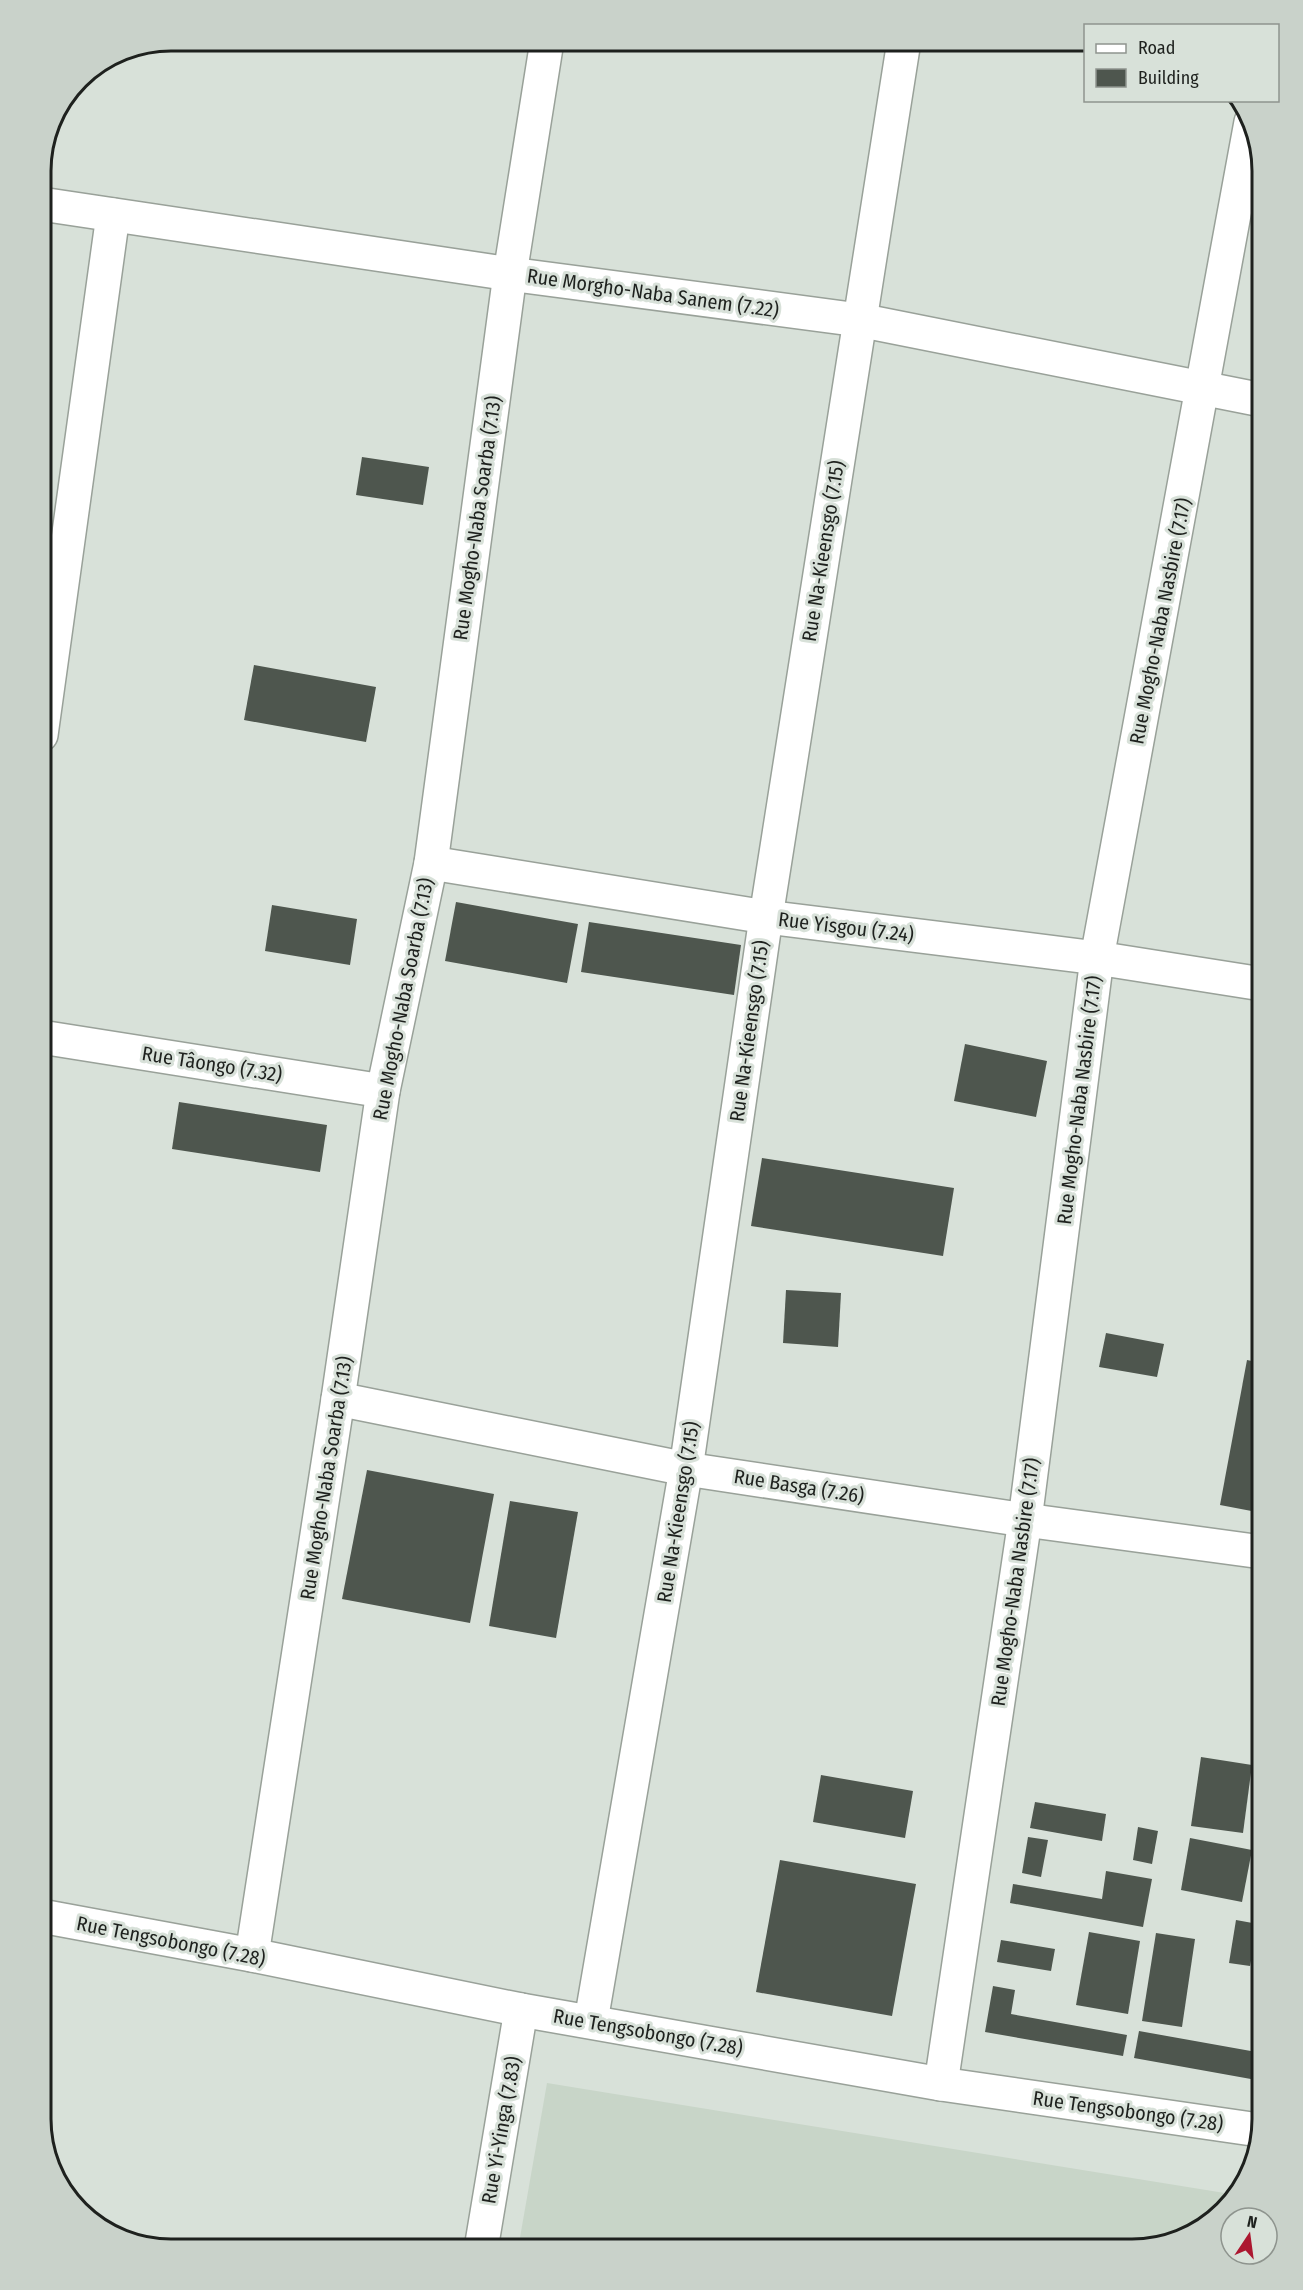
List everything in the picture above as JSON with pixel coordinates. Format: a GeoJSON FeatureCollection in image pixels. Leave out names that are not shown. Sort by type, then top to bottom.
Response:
{"type":"FeatureCollection","features":[{"type":"Feature","properties":{"kind":"street","name":"Rue Mogho-Naba Soarba (7.13)"},"geometry":{"type":"LineString","coordinates":[[252,1955],[338,1399],[382,1091],[430,863],[510,274],[545,51]]}},
{"type":"Feature","properties":{"kind":"street","name":"Rue Na-Kieensgo (7.15)"},"geometry":{"type":"LineString","coordinates":[[591,2021],[686,1469],[766,917],[858,320],[902,51]]}},
{"type":"Feature","properties":{"kind":"street","name":"Rue Mogho-Naba Nasbire (7.17)"},"geometry":{"type":"LineString","coordinates":[[941,2084],[1024,1520],[1097,958],[1248,140]]}},
{"type":"Feature","properties":{"kind":"street","name":"Rue Morgho-Naba Sanem (7.22)"},"geometry":{"type":"LineString","coordinates":[[51,206],[510,274],[858,320],[1252,398]]}},
{"type":"Feature","properties":{"kind":"street"},"geometry":{"type":"LineString","coordinates":[[51,663],[113,215]]}},
{"type":"Feature","properties":{"kind":"street","name":"Rue Yisgou (7.24)"},"geometry":{"type":"LineString","coordinates":[[430,863],[766,917],[1097,958],[1252,982]]}},
{"type":"Feature","properties":{"kind":"street","name":"Rue Tâongo (7.32)"},"geometry":{"type":"LineString","coordinates":[[51,1039],[382,1091]]}},
{"type":"Feature","properties":{"kind":"street","name":"Rue Basga (7.26)"},"geometry":{"type":"LineString","coordinates":[[338,1399],[686,1469],[1024,1520],[1252,1551]]}},
{"type":"Feature","properties":{"kind":"street","name":"Rue Tengsobongo (7.28)"},"geometry":{"type":"LineString","coordinates":[[51,1918],[252,1955],[521,2010],[941,2084],[1251,2129]]}},
{"type":"Feature","properties":{"kind":"street","name":"Rue Yi-Yinga (7.83)"},"geometry":{"type":"LineString","coordinates":[[482,2239],[521,2010]]}},
{"type":"Feature","properties":{"kind":"shaded area"},"geometry":{"type":"Polygon","coordinates":[[[547,2083],[1226,2193],[1199,2219],[1185,2227],[1163,2235],[1132,2239],[520,2239],[547,2083]]]}},
{"type":"Feature","properties":{"kind":"building"},"geometry":{"type":"Polygon","coordinates":[[[362,457],[429,467],[423,505],[356,495],[362,457]]]}},
{"type":"Feature","properties":{"kind":"building"},"geometry":{"type":"Polygon","coordinates":[[[254,665],[376,687],[366,742],[244,720],[254,665]]]}},
{"type":"Feature","properties":{"kind":"building"},"geometry":{"type":"Polygon","coordinates":[[[456,902],[578,924],[567,983],[445,961],[456,902]]]}},
{"type":"Feature","properties":{"kind":"building"},"geometry":{"type":"Polygon","coordinates":[[[272,905],[357,919],[350,965],[265,951],[272,905]]]}},
{"type":"Feature","properties":{"kind":"building"},"geometry":{"type":"Polygon","coordinates":[[[589,922],[741,945],[734,995],[581,972],[589,922]]]}},
{"type":"Feature","properties":{"kind":"building"},"geometry":{"type":"Polygon","coordinates":[[[965,1044],[1047,1061],[1036,1117],[954,1101],[965,1044]]]}},
{"type":"Feature","properties":{"kind":"building"},"geometry":{"type":"Polygon","coordinates":[[[179,1102],[327,1125],[320,1172],[172,1149],[179,1102]]]}},
{"type":"Feature","properties":{"kind":"building"},"geometry":{"type":"Polygon","coordinates":[[[762,1158],[954,1188],[943,1256],[751,1226],[762,1158]]]}},
{"type":"Feature","properties":{"kind":"building"},"geometry":{"type":"Polygon","coordinates":[[[786,1290],[841,1293],[838,1347],[783,1343],[786,1290]]]}},
{"type":"Feature","properties":{"kind":"building"},"geometry":{"type":"Polygon","coordinates":[[[1106,1333],[1164,1344],[1157,1377],[1099,1367],[1106,1333]]]}},
{"type":"Feature","properties":{"kind":"building"},"geometry":{"type":"Polygon","coordinates":[[[1247,1360],[1252,1361],[1252,1511],[1220,1505],[1247,1360]]]}},
{"type":"Feature","properties":{"kind":"building"},"geometry":{"type":"Polygon","coordinates":[[[367,1470],[494,1494],[470,1623],[342,1599],[367,1470]]]}},
{"type":"Feature","properties":{"kind":"building"},"geometry":{"type":"Polygon","coordinates":[[[510,1501],[578,1512],[556,1638],[489,1626],[510,1501]]]}},
{"type":"Feature","properties":{"kind":"building"},"geometry":{"type":"Polygon","coordinates":[[[1201,1757],[1252,1765],[1243,1833],[1191,1826],[1201,1757]]]}},
{"type":"Feature","properties":{"kind":"building"},"geometry":{"type":"Polygon","coordinates":[[[821,1775],[913,1791],[905,1838],[813,1822],[821,1775]]]}},
{"type":"Feature","properties":{"kind":"building"},"geometry":{"type":"Polygon","coordinates":[[[1035,1802],[1106,1814],[1102,1841],[1030,1828],[1035,1802]]]}},
{"type":"Feature","properties":{"kind":"building"},"geometry":{"type":"Polygon","coordinates":[[[1138,1827],[1158,1831],[1152,1864],[1133,1860],[1138,1827]]]}},
{"type":"Feature","properties":{"kind":"building"},"geometry":{"type":"Polygon","coordinates":[[[1028,1837],[1048,1840],[1041,1877],[1022,1873],[1028,1837]]]}},
{"type":"Feature","properties":{"kind":"building"},"geometry":{"type":"Polygon","coordinates":[[[1190,1838],[1252,1850],[1242,1902],[1181,1890],[1190,1838]]]}},
{"type":"Feature","properties":{"kind":"building"},"geometry":{"type":"Polygon","coordinates":[[[780,1860],[916,1884],[892,2016],[756,1992],[780,1860]]]}},
{"type":"Feature","properties":{"kind":"building"},"geometry":{"type":"Polygon","coordinates":[[[1106,1871],[1152,1879],[1143,1927],[1010,1903],[1013,1884],[1102,1899],[1106,1871]]]}},
{"type":"Feature","properties":{"kind":"building"},"geometry":{"type":"Polygon","coordinates":[[[1236,1920],[1252,1923],[1250,1966],[1229,1963],[1236,1920]]]}},
{"type":"Feature","properties":{"kind":"building"},"geometry":{"type":"Polygon","coordinates":[[[1089,1932],[1140,1941],[1128,2014],[1076,2005],[1089,1932]]]}},
{"type":"Feature","properties":{"kind":"building"},"geometry":{"type":"Polygon","coordinates":[[[1156,1933],[1195,1939],[1182,2027],[1142,2021],[1156,1933]]]}},
{"type":"Feature","properties":{"kind":"building"},"geometry":{"type":"Polygon","coordinates":[[[1001,1940],[1055,1949],[1051,1971],[997,1962],[1001,1940]]]}},
{"type":"Feature","properties":{"kind":"building"},"geometry":{"type":"Polygon","coordinates":[[[993,1986],[1015,1990],[1011,2014],[1127,2035],[1123,2056],[985,2032],[993,1986]]]}},
{"type":"Feature","properties":{"kind":"building"},"geometry":{"type":"Polygon","coordinates":[[[1139,2031],[1252,2051],[1252,2079],[1134,2058],[1139,2031]]]}}]}
